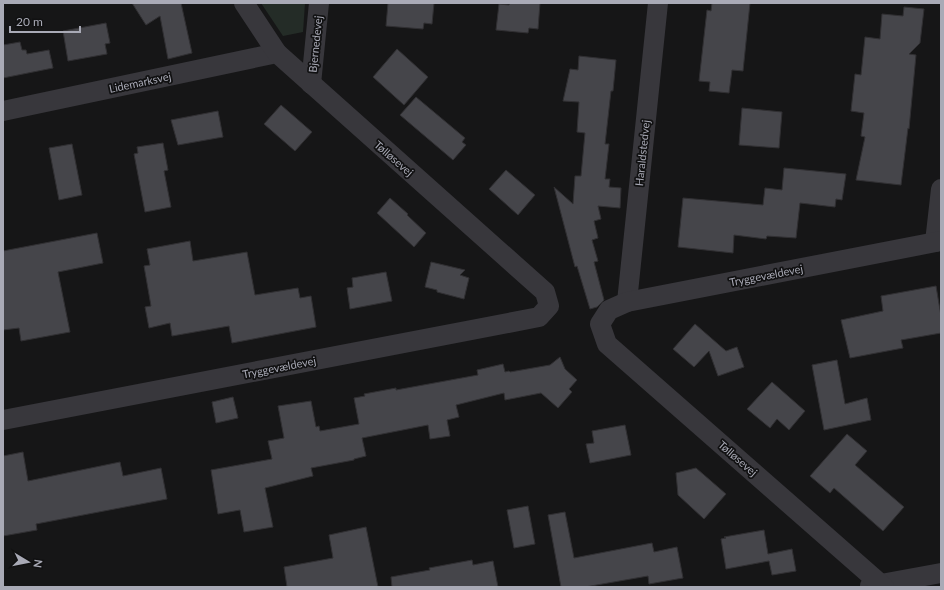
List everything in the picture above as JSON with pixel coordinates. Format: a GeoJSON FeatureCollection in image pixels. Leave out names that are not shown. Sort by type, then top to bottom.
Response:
{"type":"FeatureCollection","features":[{"type":"Feature","properties":{"kind":"street","name":"Tølløsevej"},"geometry":{"type":"LineString","coordinates":[[244,3],[277,53],[545,292],[549,306]]}},
{"type":"Feature","properties":{"kind":"street","name":"Bjernedevej"},"geometry":{"type":"LineString","coordinates":[[311,84],[320,3]]}},
{"type":"Feature","properties":{"kind":"street","name":"Haraldstedvej"},"geometry":{"type":"LineString","coordinates":[[627,302],[658,3]]}},
{"type":"Feature","properties":{"kind":"street","name":"Lidemarksvej"},"geometry":{"type":"LineString","coordinates":[[3,111],[277,53]]}},
{"type":"Feature","properties":{"kind":"street"},"geometry":{"type":"LineString","coordinates":[[938,241],[941,189]]}},
{"type":"Feature","properties":{"kind":"street","name":"Tryggevældevej"},"geometry":{"type":"LineString","coordinates":[[600,324],[609,310],[627,302],[938,241]]}},
{"type":"Feature","properties":{"kind":"street","name":"Tryggevældevej"},"geometry":{"type":"LineString","coordinates":[[3,420],[539,317],[549,306]]}},
{"type":"Feature","properties":{"kind":"street","name":"Tølløsevej"},"geometry":{"type":"LineString","coordinates":[[600,324],[607,344],[877,586]]}},
{"type":"Feature","properties":{"kind":"street"},"geometry":{"type":"LineString","coordinates":[[877,586],[941,573]]}},
{"type":"Feature","properties":{"kind":"shaded area"},"geometry":{"type":"Polygon","coordinates":[[[261,3],[305,3],[303,32],[283,36],[261,3]]]}},
{"type":"Feature","properties":{"kind":"building"},"geometry":{"type":"Polygon","coordinates":[[[132,3],[181,3],[192,53],[168,59],[160,16],[146,25],[132,3]]]}},
{"type":"Feature","properties":{"kind":"building"},"geometry":{"type":"Polygon","coordinates":[[[388,3],[434,3],[432,24],[424,23],[423,29],[386,26],[388,3]]]}},
{"type":"Feature","properties":{"kind":"building"},"geometry":{"type":"Polygon","coordinates":[[[510,3],[540,3],[538,29],[529,28],[528,33],[496,30],[499,4],[509,5],[510,3]]]}},
{"type":"Feature","properties":{"kind":"building"},"geometry":{"type":"Polygon","coordinates":[[[712,3],[750,3],[743,71],[732,70],[729,93],[709,91],[710,82],[699,81],[707,10],[711,11],[712,3]]]}},
{"type":"Feature","properties":{"kind":"building"},"geometry":{"type":"Polygon","coordinates":[[[904,7],[924,9],[920,43],[909,54],[916,55],[909,129],[908,128],[901,185],[856,180],[865,137],[861,136],[864,113],[851,111],[855,74],[861,75],[865,37],[880,39],[882,14],[903,16],[904,7]]]}},
{"type":"Feature","properties":{"kind":"building"},"geometry":{"type":"Polygon","coordinates":[[[106,23],[110,43],[105,44],[107,54],[68,61],[63,31],[106,23]]]}},
{"type":"Feature","properties":{"kind":"building"},"geometry":{"type":"Polygon","coordinates":[[[20,42],[22,50],[26,50],[27,54],[49,50],[53,68],[3,78],[3,45],[20,42]]]}},
{"type":"Feature","properties":{"kind":"building"},"geometry":{"type":"Polygon","coordinates":[[[397,49],[428,77],[404,105],[373,77],[397,49]]]}},
{"type":"Feature","properties":{"kind":"building"},"geometry":{"type":"Polygon","coordinates":[[[579,56],[616,60],[605,144],[609,144],[605,179],[610,179],[609,187],[621,188],[620,208],[598,206],[601,219],[594,221],[598,238],[592,240],[598,261],[594,262],[604,300],[597,307],[590,309],[577,266],[575,267],[554,187],[573,204],[575,176],[581,176],[585,133],[577,132],[579,102],[563,101],[570,69],[578,70],[579,56]]]}},
{"type":"Feature","properties":{"kind":"building"},"geometry":{"type":"Polygon","coordinates":[[[416,97],[465,138],[462,142],[466,145],[453,160],[400,115],[416,97]]]}},
{"type":"Feature","properties":{"kind":"building"},"geometry":{"type":"Polygon","coordinates":[[[281,105],[312,132],[295,151],[264,124],[281,105]]]}},
{"type":"Feature","properties":{"kind":"building"},"geometry":{"type":"Polygon","coordinates":[[[742,108],[782,112],[779,148],[739,145],[742,108]]]}},
{"type":"Feature","properties":{"kind":"building"},"geometry":{"type":"Polygon","coordinates":[[[218,111],[223,137],[178,145],[171,120],[218,111]]]}},
{"type":"Feature","properties":{"kind":"building"},"geometry":{"type":"Polygon","coordinates":[[[163,143],[168,170],[164,171],[171,207],[145,212],[134,154],[138,153],[137,147],[163,143]]]}},
{"type":"Feature","properties":{"kind":"building"},"geometry":{"type":"Polygon","coordinates":[[[72,144],[82,195],[59,200],[49,148],[72,144]]]}},
{"type":"Feature","properties":{"kind":"building"},"geometry":{"type":"Polygon","coordinates":[[[784,168],[846,174],[842,200],[836,199],[835,207],[800,203],[796,238],[767,236],[766,239],[734,235],[733,253],[678,247],[683,198],[763,205],[765,188],[782,190],[784,168]]]}},
{"type":"Feature","properties":{"kind":"building"},"geometry":{"type":"Polygon","coordinates":[[[506,170],[535,195],[518,215],[489,189],[506,170]]]}},
{"type":"Feature","properties":{"kind":"building"},"geometry":{"type":"Polygon","coordinates":[[[390,198],[426,233],[414,247],[377,213],[390,198]]]}},
{"type":"Feature","properties":{"kind":"building"},"geometry":{"type":"Polygon","coordinates":[[[97,233],[103,263],[58,272],[70,332],[21,341],[19,328],[3,330],[3,251],[97,233]]]}},
{"type":"Feature","properties":{"kind":"building"},"geometry":{"type":"Polygon","coordinates":[[[190,241],[193,261],[247,252],[255,295],[298,288],[300,298],[311,296],[316,327],[232,343],[229,326],[172,336],[170,323],[149,328],[145,307],[151,306],[144,266],[150,265],[147,249],[190,241]]]}},
{"type":"Feature","properties":{"kind":"building"},"geometry":{"type":"Polygon","coordinates":[[[431,262],[465,270],[460,275],[469,278],[464,299],[437,292],[437,290],[425,287],[431,262]]]}},
{"type":"Feature","properties":{"kind":"building"},"geometry":{"type":"Polygon","coordinates":[[[386,272],[392,301],[350,309],[347,288],[353,287],[352,278],[386,272]]]}},
{"type":"Feature","properties":{"kind":"building"},"geometry":{"type":"Polygon","coordinates":[[[936,286],[941,316],[941,333],[901,340],[903,348],[850,358],[841,320],[883,311],[881,296],[936,286]]]}},
{"type":"Feature","properties":{"kind":"building"},"geometry":{"type":"Polygon","coordinates":[[[695,324],[726,351],[737,347],[744,367],[718,376],[709,351],[694,367],[673,349],[695,324]]]}},
{"type":"Feature","properties":{"kind":"building"},"geometry":{"type":"Polygon","coordinates":[[[560,357],[565,369],[577,380],[569,389],[572,392],[558,408],[541,393],[505,400],[504,393],[456,405],[459,417],[447,420],[450,436],[430,439],[428,425],[362,438],[366,456],[354,460],[311,468],[313,476],[265,488],[273,527],[244,532],[240,510],[218,514],[211,470],[272,459],[268,441],[284,438],[278,406],[311,401],[316,427],[319,426],[320,431],[359,424],[354,398],[365,396],[364,394],[396,388],[396,390],[478,375],[477,370],[503,364],[505,372],[550,365],[560,357]]]}},
{"type":"Feature","properties":{"kind":"building"},"geometry":{"type":"Polygon","coordinates":[[[837,360],[845,404],[867,398],[871,420],[824,430],[812,365],[837,360]]]}},
{"type":"Feature","properties":{"kind":"building"},"geometry":{"type":"Polygon","coordinates":[[[772,382],[805,411],[789,430],[777,419],[770,428],[747,409],[772,382]]]}},
{"type":"Feature","properties":{"kind":"building"},"geometry":{"type":"Polygon","coordinates":[[[233,397],[238,418],[216,423],[212,402],[233,397]]]}},
{"type":"Feature","properties":{"kind":"building"},"geometry":{"type":"Polygon","coordinates":[[[625,425],[631,455],[590,463],[586,444],[594,443],[592,431],[625,425]]]}},
{"type":"Feature","properties":{"kind":"building"},"geometry":{"type":"Polygon","coordinates":[[[847,434],[867,451],[855,465],[904,507],[883,531],[834,488],[830,493],[810,476],[847,434]]]}},
{"type":"Feature","properties":{"kind":"building"},"geometry":{"type":"Polygon","coordinates":[[[23,452],[28,481],[120,462],[123,476],[161,468],[167,499],[36,524],[37,530],[3,536],[3,456],[23,452]]]}},
{"type":"Feature","properties":{"kind":"building"},"geometry":{"type":"Polygon","coordinates":[[[696,468],[726,494],[704,519],[678,495],[676,473],[696,468]]]}},
{"type":"Feature","properties":{"kind":"building"},"geometry":{"type":"Polygon","coordinates":[[[528,506],[535,544],[514,548],[507,510],[528,506]]]}},
{"type":"Feature","properties":{"kind":"building"},"geometry":{"type":"Polygon","coordinates":[[[565,512],[574,558],[652,543],[654,552],[677,547],[683,578],[649,584],[648,576],[585,587],[561,587],[548,515],[565,512]]]}},
{"type":"Feature","properties":{"kind":"building"},"geometry":{"type":"Polygon","coordinates":[[[366,527],[378,587],[287,587],[284,567],[333,558],[329,535],[366,527]]]}},
{"type":"Feature","properties":{"kind":"building"},"geometry":{"type":"Polygon","coordinates":[[[764,530],[768,554],[792,549],[796,571],[772,575],[769,561],[726,569],[721,539],[726,538],[724,537],[764,530]]]}},
{"type":"Feature","properties":{"kind":"building"},"geometry":{"type":"Polygon","coordinates":[[[472,560],[473,565],[493,561],[498,587],[392,587],[391,577],[472,560]]]}}]}
